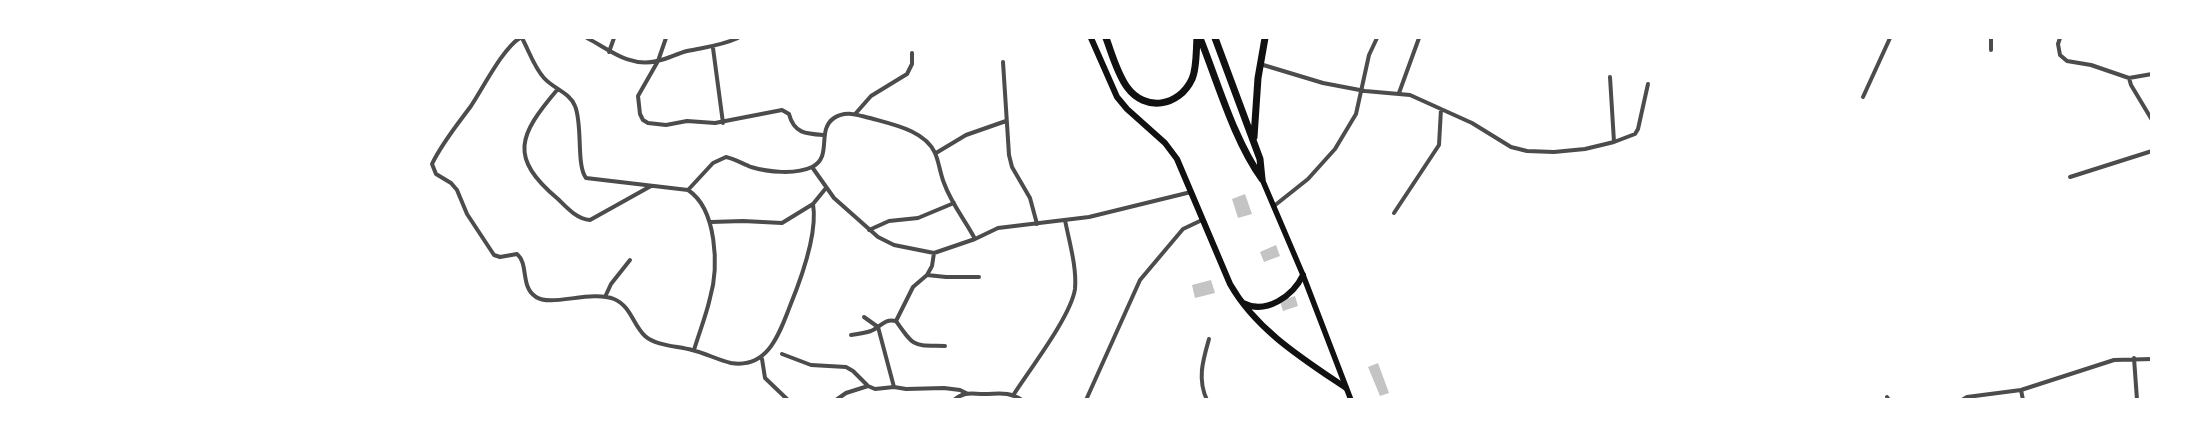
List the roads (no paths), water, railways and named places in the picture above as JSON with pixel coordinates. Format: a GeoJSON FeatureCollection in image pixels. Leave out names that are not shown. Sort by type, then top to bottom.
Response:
{"type":"FeatureCollection","features":[{"type":"Feature","properties":{"kind":"highway"},"geometry":{"type":"LineString","coordinates":[[1106,38],[1126,86],[1136,97],[1153,103],[1166,102],[1179,97],[1186,89],[1192,78],[1199,38]]}},
{"type":"Feature","properties":{"kind":"highway"},"geometry":{"type":"LineString","coordinates":[[1199,38],[1240,139],[1251,163],[1262,179]]}},
{"type":"Feature","properties":{"kind":"highway"},"geometry":{"type":"LineString","coordinates":[[1215,38],[1260,159],[1262,179]]}},
{"type":"Feature","properties":{"kind":"highway"},"geometry":{"type":"LineString","coordinates":[[1254,142],[1255,110],[1265,38]]}},
{"type":"Feature","properties":{"kind":"main road"},"geometry":{"type":"LineString","coordinates":[[1091,38],[1117,97],[1127,109],[1165,143],[1177,159],[1230,284],[1240,301],[1272,335],[1346,388]]}},
{"type":"Feature","properties":{"kind":"main road"},"geometry":{"type":"LineString","coordinates":[[1262,179],[1303,275],[1351,400]]}},
{"type":"Feature","properties":{"kind":"main road"},"geometry":{"type":"LineString","coordinates":[[1240,301],[1246,305],[1259,307],[1274,303],[1290,294],[1298,286],[1303,275]]}},
{"type":"Feature","properties":{"kind":"street"},"geometry":{"type":"LineString","coordinates":[[694,350],[712,286],[714,268],[711,222],[693,194],[688,190],[586,178],[582,168],[581,144],[575,105],[568,95],[557,90],[540,73],[521,38],[509,47],[470,107],[440,148],[432,168],[436,174],[451,183],[457,190],[467,214],[494,255],[500,257],[517,254],[521,257],[526,282],[534,297],[541,300],[592,296],[615,299],[628,310],[646,337],[653,341],[694,350],[733,363],[747,363],[762,358],[779,335],[796,292],[807,254],[814,222],[813,204]]}},
{"type":"Feature","properties":{"kind":"street"},"geometry":{"type":"LineString","coordinates":[[587,38],[609,52],[639,62],[658,61],[674,54],[713,48],[738,38]]}},
{"type":"Feature","properties":{"kind":"street"},"geometry":{"type":"LineString","coordinates":[[609,52],[614,38]]}},
{"type":"Feature","properties":{"kind":"street"},"geometry":{"type":"LineString","coordinates":[[666,38],[658,61],[638,96],[643,120],[655,125],[687,121],[723,122],[782,110],[789,114],[792,125],[800,132],[825,136]]}},
{"type":"Feature","properties":{"kind":"street"},"geometry":{"type":"LineString","coordinates":[[1274,206],[1308,179],[1335,149],[1356,114],[1369,55],[1377,38]]}},
{"type":"Feature","properties":{"kind":"street"},"geometry":{"type":"LineString","coordinates":[[1399,93],[1419,38]]}},
{"type":"Feature","properties":{"kind":"street"},"geometry":{"type":"LineString","coordinates":[[1863,97],[1890,38]]}},
{"type":"Feature","properties":{"kind":"street"},"geometry":{"type":"LineString","coordinates":[[1991,38],[1991,50]]}},
{"type":"Feature","properties":{"kind":"street"},"geometry":{"type":"LineString","coordinates":[[2060,38],[2058,44],[2060,55],[2067,61],[2091,65],[2129,78],[2152,74]]}},
{"type":"Feature","properties":{"kind":"street"},"geometry":{"type":"LineString","coordinates":[[713,48],[723,122]]}},
{"type":"Feature","properties":{"kind":"street"},"geometry":{"type":"LineString","coordinates":[[856,113],[871,96],[907,74],[912,64],[912,53]]}},
{"type":"Feature","properties":{"kind":"street"},"geometry":{"type":"LineString","coordinates":[[1003,62],[1006,86],[1006,138],[1012,167],[1030,198],[1037,224]]}},
{"type":"Feature","properties":{"kind":"street"},"geometry":{"type":"LineString","coordinates":[[1260,64],[1323,83],[1360,90],[1410,95],[1472,123],[1511,147],[1526,151],[1554,152],[1585,149],[1614,142],[1634,134],[1638,129],[1648,84]]}},
{"type":"Feature","properties":{"kind":"street"},"geometry":{"type":"LineString","coordinates":[[1610,77],[1614,142]]}},
{"type":"Feature","properties":{"kind":"street"},"geometry":{"type":"LineString","coordinates":[[2129,78],[2131,85],[2152,120]]}},
{"type":"Feature","properties":{"kind":"street"},"geometry":{"type":"LineString","coordinates":[[557,90],[527,131],[523,149],[528,165],[542,186],[577,216],[590,220],[651,186]]}},
{"type":"Feature","properties":{"kind":"street"},"geometry":{"type":"LineString","coordinates":[[1394,213],[1439,145],[1441,109]]}},
{"type":"Feature","properties":{"kind":"street"},"geometry":{"type":"LineString","coordinates":[[688,190],[713,162],[726,157],[761,169],[791,171],[812,167],[820,160],[823,153],[828,124],[835,118],[856,113],[899,126],[930,144],[936,153],[944,182],[975,240]]}},
{"type":"Feature","properties":{"kind":"street"},"geometry":{"type":"LineString","coordinates":[[936,153],[966,135],[1006,121]]}},
{"type":"Feature","properties":{"kind":"street"},"geometry":{"type":"LineString","coordinates":[[2070,177],[2152,152]]}},
{"type":"Feature","properties":{"kind":"street"},"geometry":{"type":"LineString","coordinates":[[812,167],[826,188],[846,210],[870,230],[894,245],[934,253],[975,240],[998,228],[1107,213],[1190,192]]}},
{"type":"Feature","properties":{"kind":"street"},"geometry":{"type":"LineString","coordinates":[[711,222],[782,223],[813,204],[826,188]]}},
{"type":"Feature","properties":{"kind":"street"},"geometry":{"type":"LineString","coordinates":[[870,230],[889,221],[918,218],[954,203]]}},
{"type":"Feature","properties":{"kind":"street"},"geometry":{"type":"LineString","coordinates":[[1014,394],[1065,317],[1073,297],[1075,278],[1065,220]]}},
{"type":"Feature","properties":{"kind":"street"},"geometry":{"type":"LineString","coordinates":[[1086,400],[1140,280],[1177,235],[1190,225],[1202,220]]}},
{"type":"Feature","properties":{"kind":"street"},"geometry":{"type":"LineString","coordinates":[[896,322],[913,287],[927,275],[932,266],[934,253]]}},
{"type":"Feature","properties":{"kind":"street"},"geometry":{"type":"LineString","coordinates":[[605,297],[611,284],[630,260]]}},
{"type":"Feature","properties":{"kind":"street"},"geometry":{"type":"LineString","coordinates":[[927,275],[979,277]]}},
{"type":"Feature","properties":{"kind":"street"},"geometry":{"type":"LineString","coordinates":[[864,317],[878,327],[894,387]]}},
{"type":"Feature","properties":{"kind":"street"},"geometry":{"type":"LineString","coordinates":[[851,335],[872,331],[883,322],[891,320],[896,322],[905,336],[914,344],[945,346]]}},
{"type":"Feature","properties":{"kind":"street"},"geometry":{"type":"LineString","coordinates":[[1207,400],[1203,391],[1200,368],[1209,339]]}},
{"type":"Feature","properties":{"kind":"street"},"geometry":{"type":"LineString","coordinates":[[782,354],[811,365],[846,367],[853,371],[868,386],[875,389],[894,387],[906,389],[944,388],[960,390],[966,393],[1014,394],[1022,400]]}},
{"type":"Feature","properties":{"kind":"street"},"geometry":{"type":"LineString","coordinates":[[762,358],[765,378],[788,400]]}},
{"type":"Feature","properties":{"kind":"street"},"geometry":{"type":"LineString","coordinates":[[2134,358],[2137,400]]}},
{"type":"Feature","properties":{"kind":"street"},"geometry":{"type":"LineString","coordinates":[[1962,400],[1967,396],[2021,390],[2114,360],[2152,359]]}},
{"type":"Feature","properties":{"kind":"street"},"geometry":{"type":"LineString","coordinates":[[836,400],[846,393],[868,386]]}},
{"type":"Feature","properties":{"kind":"street"},"geometry":{"type":"LineString","coordinates":[[2021,390],[2023,400]]}},
{"type":"Feature","properties":{"kind":"street"},"geometry":{"type":"LineString","coordinates":[[954,400],[966,393]]}},
{"type":"Feature","properties":{"kind":"street"},"geometry":{"type":"LineString","coordinates":[[1987,394],[1988,400]]}}]}
